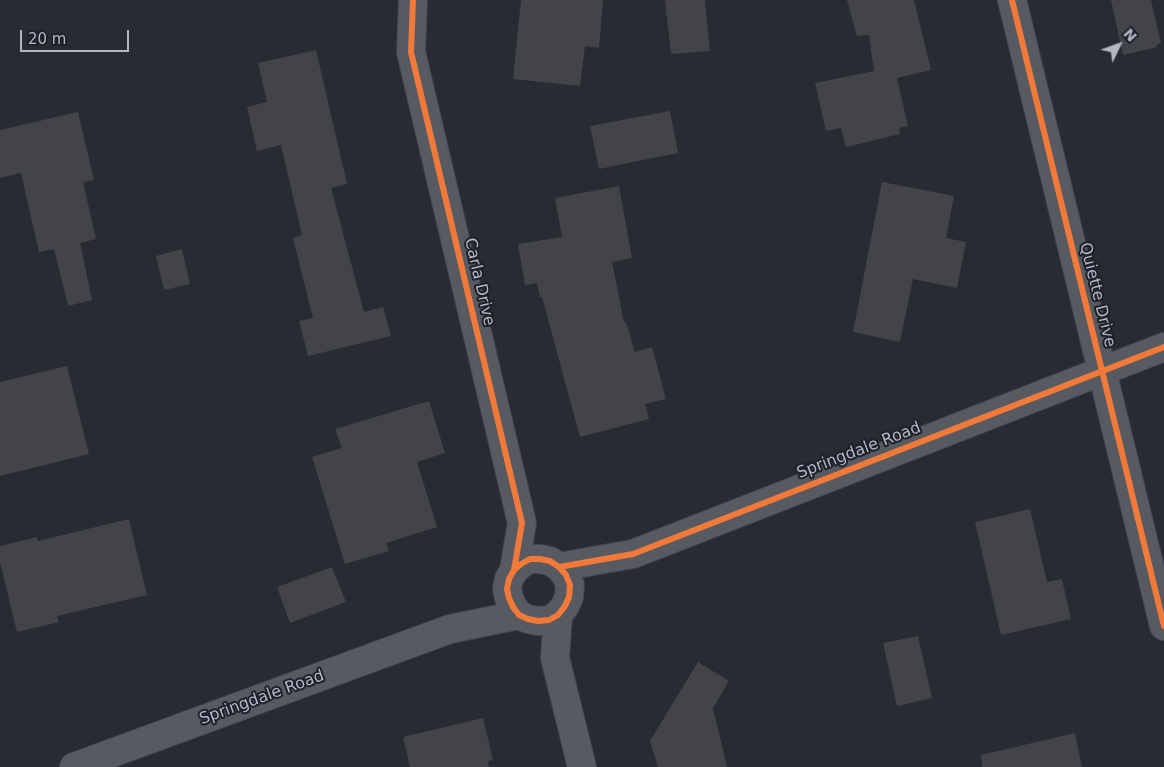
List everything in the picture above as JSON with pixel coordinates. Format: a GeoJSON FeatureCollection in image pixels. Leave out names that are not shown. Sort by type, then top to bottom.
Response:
{"type":"FeatureCollection","features":[{"type":"Feature","properties":{"kind":"street","name":"Carla Drive"},"geometry":{"type":"LineString","coordinates":[[413,0],[411,52],[522,523],[511,580]]}},
{"type":"Feature","properties":{"kind":"street","name":"Quiette Drive"},"geometry":{"type":"LineString","coordinates":[[1012,0],[1164,626]]}},
{"type":"Feature","properties":{"kind":"street","name":"Springdale Road"},"geometry":{"type":"LineString","coordinates":[[555,564],[633,554],[1164,347]]}},
{"type":"Feature","properties":{"kind":"street","name":"Carla Drive"},"geometry":{"type":"LineString","coordinates":[[522,523],[555,564]]}},
{"type":"Feature","properties":{"kind":"street","name":"Springdale Road"},"geometry":{"type":"LineString","coordinates":[[564,606],[633,554]]}},
{"type":"Feature","properties":{"kind":"street"},"geometry":{"type":"LineString","coordinates":[[556,658],[524,617],[513,607],[509,598],[511,580],[521,564],[530,560],[540,558],[555,564],[566,575],[570,586],[564,606],[556,658],[582,767]]}},
{"type":"Feature","properties":{"kind":"street","name":"Springdale Road"},"geometry":{"type":"LineString","coordinates":[[450,629],[511,580]]}},
{"type":"Feature","properties":{"kind":"street"},"geometry":{"type":"LineString","coordinates":[[524,617],[538,621],[549,620],[564,606]]}},
{"type":"Feature","properties":{"kind":"street","name":"Springdale Road"},"geometry":{"type":"LineString","coordinates":[[74,767],[450,629],[524,617]]}},
{"type":"Feature","properties":{"kind":"building"},"geometry":{"type":"Polygon","coordinates":[[[521,0],[603,0],[599,48],[585,46],[580,86],[513,79],[521,0]]]}},
{"type":"Feature","properties":{"kind":"building"},"geometry":{"type":"Polygon","coordinates":[[[665,0],[705,0],[710,51],[671,54],[665,0]]]}},
{"type":"Feature","properties":{"kind":"building"},"geometry":{"type":"Polygon","coordinates":[[[847,0],[914,0],[931,70],[897,78],[908,126],[899,128],[900,134],[846,147],[841,128],[826,131],[815,83],[874,71],[869,35],[857,36],[847,0]]]}},
{"type":"Feature","properties":{"kind":"building"},"geometry":{"type":"Polygon","coordinates":[[[1111,0],[1151,0],[1161,43],[1156,45],[1157,47],[1123,55],[1111,0]]]}},
{"type":"Feature","properties":{"kind":"building"},"geometry":{"type":"Polygon","coordinates":[[[316,50],[347,184],[331,188],[364,312],[383,307],[391,336],[308,356],[299,321],[313,318],[293,238],[302,235],[281,145],[257,151],[247,107],[267,102],[258,63],[316,50]]]}},
{"type":"Feature","properties":{"kind":"building"},"geometry":{"type":"Polygon","coordinates":[[[670,111],[678,153],[599,169],[590,126],[670,111]]]}},
{"type":"Feature","properties":{"kind":"building"},"geometry":{"type":"Polygon","coordinates":[[[78,112],[94,180],[83,182],[96,239],[80,243],[92,300],[68,306],[54,249],[39,252],[21,173],[0,178],[0,130],[78,112]]]}},
{"type":"Feature","properties":{"kind":"building"},"geometry":{"type":"Polygon","coordinates":[[[882,182],[954,196],[946,238],[966,242],[957,288],[913,279],[900,342],[853,332],[882,182]]]}},
{"type":"Feature","properties":{"kind":"building"},"geometry":{"type":"Polygon","coordinates":[[[619,186],[632,258],[612,262],[624,323],[626,322],[635,352],[652,347],[666,399],[645,404],[649,419],[580,437],[542,297],[540,297],[537,283],[525,285],[518,244],[562,237],[555,198],[619,186]]]}},
{"type":"Feature","properties":{"kind":"building"},"geometry":{"type":"Polygon","coordinates":[[[182,249],[190,284],[164,290],[156,256],[182,249]]]}},
{"type":"Feature","properties":{"kind":"building"},"geometry":{"type":"Polygon","coordinates":[[[67,366],[89,454],[0,476],[0,382],[67,366]]]}},
{"type":"Feature","properties":{"kind":"building"},"geometry":{"type":"Polygon","coordinates":[[[429,401],[445,453],[417,462],[437,527],[386,543],[389,551],[345,564],[312,457],[342,448],[335,429],[429,401]]]}},
{"type":"Feature","properties":{"kind":"building"},"geometry":{"type":"Polygon","coordinates":[[[1030,509],[1047,582],[1062,579],[1071,619],[1001,635],[975,522],[1030,509]]]}},
{"type":"Feature","properties":{"kind":"building"},"geometry":{"type":"Polygon","coordinates":[[[129,519],[147,595],[57,616],[59,622],[17,632],[0,562],[0,546],[37,537],[38,541],[129,519]]]}},
{"type":"Feature","properties":{"kind":"building"},"geometry":{"type":"Polygon","coordinates":[[[332,567],[346,602],[290,623],[277,587],[332,567]]]}},
{"type":"Feature","properties":{"kind":"building"},"geometry":{"type":"Polygon","coordinates":[[[918,636],[932,698],[897,706],[883,643],[918,636]]]}},
{"type":"Feature","properties":{"kind":"building"},"geometry":{"type":"Polygon","coordinates":[[[698,662],[729,681],[713,708],[727,767],[658,767],[650,741],[698,662]]]}},
{"type":"Feature","properties":{"kind":"building"},"geometry":{"type":"Polygon","coordinates":[[[483,718],[493,760],[488,761],[489,767],[410,767],[403,737],[483,718]]]}},
{"type":"Feature","properties":{"kind":"building"},"geometry":{"type":"Polygon","coordinates":[[[1075,733],[1082,767],[982,767],[981,755],[1075,733]]]}},
{"type":"Feature","properties":{"kind":"cycle path"},"geometry":{"type":"LineString","coordinates":[[413,0],[411,52],[522,523],[514,570],[509,579],[507,589],[509,598],[519,615],[528,619],[538,621],[549,620],[558,615],[569,597],[570,585],[566,575],[559,567],[550,561],[530,559],[514,570]]}},
{"type":"Feature","properties":{"kind":"cycle path"},"geometry":{"type":"LineString","coordinates":[[1012,0],[1164,626]]}},
{"type":"Feature","properties":{"kind":"cycle path"},"geometry":{"type":"LineString","coordinates":[[559,567],[633,554],[1164,347]]}}]}
